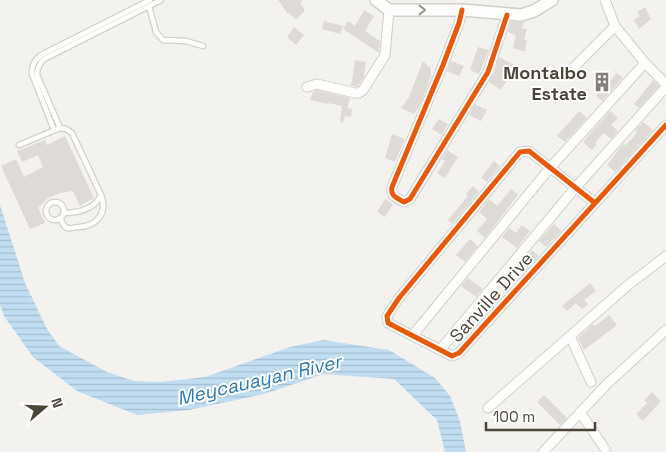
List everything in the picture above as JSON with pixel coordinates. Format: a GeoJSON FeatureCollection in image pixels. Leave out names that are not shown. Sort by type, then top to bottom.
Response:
{"type":"FeatureCollection","features":[{"type":"Feature","properties":{"kind":"street"},"geometry":{"type":"LineString","coordinates":[[376,0],[389,10],[462,10],[507,15],[521,15],[534,11],[552,0]]}},
{"type":"Feature","properties":{"kind":"street"},"geometry":{"type":"LineString","coordinates":[[440,350],[576,188],[666,86],[615,26],[605,0]]}},
{"type":"Feature","properties":{"kind":"street"},"geometry":{"type":"LineString","coordinates":[[307,87],[317,84],[360,93],[385,55],[389,10]]}},
{"type":"Feature","properties":{"kind":"street"},"geometry":{"type":"LineString","coordinates":[[462,10],[443,65],[392,187],[391,192],[394,196],[404,202],[410,199],[488,72],[507,15]]}},
{"type":"Feature","properties":{"kind":"street"},"geometry":{"type":"LineString","coordinates":[[567,74],[615,26]]}},
{"type":"Feature","properties":{"kind":"street"},"geometry":{"type":"LineString","coordinates":[[412,336],[550,168],[645,63]]}},
{"type":"Feature","properties":{"kind":"street","name":"Sanville Drive"},"geometry":{"type":"LineString","coordinates":[[550,168],[529,151],[520,152],[399,298],[387,316],[388,323],[452,356],[459,353],[666,125]]}},
{"type":"Feature","properties":{"kind":"street"},"geometry":{"type":"LineString","coordinates":[[550,168],[595,203]]}},
{"type":"Feature","properties":{"kind":"street"},"geometry":{"type":"LineString","coordinates":[[488,408],[627,286],[666,256]]}},
{"type":"Feature","properties":{"kind":"street"},"geometry":{"type":"LineString","coordinates":[[543,452],[607,384],[666,330]]}},
{"type":"Feature","properties":{"kind":"street"},"geometry":{"type":"LineString","coordinates":[[570,336],[591,382]]}},
{"type":"Feature","properties":{"kind":"street"},"geometry":{"type":"LineString","coordinates":[[580,412],[605,449]]}},
{"type":"Feature","properties":{"kind":"lane"},"geometry":{"type":"LineString","coordinates":[[54,130],[32,74],[32,66],[35,60],[41,55],[150,0]]}},
{"type":"Feature","properties":{"kind":"lane"},"geometry":{"type":"LineString","coordinates":[[60,128],[37,75],[37,68],[40,63],[44,59],[160,0]]}},
{"type":"Feature","properties":{"kind":"lane"},"geometry":{"type":"LineString","coordinates":[[148,6],[156,32],[163,40],[186,41],[203,46]]}},
{"type":"Feature","properties":{"kind":"lane"},"geometry":{"type":"LineString","coordinates":[[19,145],[60,128],[72,133],[104,201],[98,220],[87,227],[67,228],[60,218]]}},
{"type":"Feature","properties":{"kind":"lane"},"geometry":{"type":"LineString","coordinates":[[63,213],[79,211],[90,207],[99,200],[101,195]]}},
{"type":"Feature","properties":{"kind":"lane"},"geometry":{"type":"LineString","coordinates":[[52,202],[58,203],[63,207],[63,213],[60,218],[54,220],[48,217],[46,212],[52,202]]}},
{"type":"Feature","properties":{"kind":"water","name":"Meycauayan River"},"geometry":{"type":"Polygon","coordinates":[[[0,205],[25,283],[47,329],[59,346],[107,372],[134,381],[160,382],[205,377],[290,347],[323,340],[389,350],[435,378],[450,396],[460,421],[466,452],[445,452],[437,420],[394,379],[324,374],[264,394],[189,410],[137,415],[77,391],[33,357],[4,316],[0,305],[0,205]]]}},
{"type":"Feature","properties":{"kind":"building"},"geometry":{"type":"Polygon","coordinates":[[[278,0],[303,0],[300,3],[305,10],[296,20],[288,14],[278,0]]]}},
{"type":"Feature","properties":{"kind":"building"},"geometry":{"type":"Polygon","coordinates":[[[645,7],[651,19],[639,29],[634,20],[640,16],[637,12],[645,7]]]}},
{"type":"Feature","properties":{"kind":"building"},"geometry":{"type":"Polygon","coordinates":[[[364,10],[374,16],[365,31],[380,41],[379,53],[343,29],[348,21],[355,26],[364,10]]]}},
{"type":"Feature","properties":{"kind":"building"},"geometry":{"type":"Polygon","coordinates":[[[324,21],[343,26],[340,34],[322,29],[324,21]]]}},
{"type":"Feature","properties":{"kind":"building"},"geometry":{"type":"Polygon","coordinates":[[[511,22],[524,22],[522,28],[527,29],[524,39],[527,40],[525,52],[513,48],[516,35],[508,32],[511,22]]]}},
{"type":"Feature","properties":{"kind":"building"},"geometry":{"type":"Polygon","coordinates":[[[294,27],[304,35],[296,45],[287,37],[294,27]]]}},
{"type":"Feature","properties":{"kind":"building"},"geometry":{"type":"Polygon","coordinates":[[[478,47],[489,50],[479,74],[470,70],[478,47]]]}},
{"type":"Feature","properties":{"kind":"building"},"geometry":{"type":"Polygon","coordinates":[[[499,57],[516,66],[501,90],[489,82],[494,74],[499,57]]]}},
{"type":"Feature","properties":{"kind":"building"},"geometry":{"type":"Polygon","coordinates":[[[355,60],[366,62],[364,77],[357,87],[350,85],[355,60]]]}},
{"type":"Feature","properties":{"kind":"building"},"geometry":{"type":"Polygon","coordinates":[[[423,61],[431,69],[431,77],[419,107],[414,114],[401,108],[409,97],[423,61]]]}},
{"type":"Feature","properties":{"kind":"building"},"geometry":{"type":"Polygon","coordinates":[[[451,61],[464,66],[459,76],[447,71],[451,61]]]}},
{"type":"Feature","properties":{"kind":"building"},"geometry":{"type":"Polygon","coordinates":[[[603,73],[611,80],[617,73],[623,78],[602,101],[596,96],[601,91],[594,84],[603,73]]]}},
{"type":"Feature","properties":{"kind":"building"},"geometry":{"type":"Polygon","coordinates":[[[653,80],[659,86],[639,108],[634,104],[653,80]]]}},
{"type":"Feature","properties":{"kind":"building"},"geometry":{"type":"Polygon","coordinates":[[[317,90],[350,98],[347,108],[352,109],[351,117],[345,116],[343,123],[340,122],[342,106],[310,100],[313,92],[317,90]]]}},
{"type":"Feature","properties":{"kind":"building"},"geometry":{"type":"Polygon","coordinates":[[[475,104],[487,110],[481,121],[469,115],[475,104]]]}},
{"type":"Feature","properties":{"kind":"building"},"geometry":{"type":"Polygon","coordinates":[[[579,111],[587,118],[565,142],[557,136],[579,111]]]}},
{"type":"Feature","properties":{"kind":"building"},"geometry":{"type":"Polygon","coordinates":[[[610,111],[618,118],[611,125],[618,131],[611,139],[604,133],[595,143],[597,144],[592,150],[583,142],[610,111]]]}},
{"type":"Feature","properties":{"kind":"building"},"geometry":{"type":"Polygon","coordinates":[[[439,119],[448,124],[442,135],[432,129],[439,119]]]}},
{"type":"Feature","properties":{"kind":"building"},"geometry":{"type":"Polygon","coordinates":[[[643,122],[653,130],[615,172],[607,165],[623,144],[626,145],[637,133],[635,131],[643,122]]]}},
{"type":"Feature","properties":{"kind":"building"},"geometry":{"type":"Polygon","coordinates":[[[392,134],[405,139],[395,162],[385,158],[392,134]]]}},
{"type":"Feature","properties":{"kind":"building"},"geometry":{"type":"Polygon","coordinates":[[[65,136],[94,198],[80,206],[73,191],[60,193],[48,198],[38,208],[45,223],[30,229],[1,166],[16,159],[24,177],[43,167],[38,155],[22,162],[17,151],[45,140],[47,145],[65,136]]]}},
{"type":"Feature","properties":{"kind":"building"},"geometry":{"type":"Polygon","coordinates":[[[447,150],[458,157],[445,178],[437,173],[445,161],[442,159],[447,150]]]}},
{"type":"Feature","properties":{"kind":"building"},"geometry":{"type":"Polygon","coordinates":[[[494,161],[500,166],[487,182],[481,178],[494,161]]]}},
{"type":"Feature","properties":{"kind":"building"},"geometry":{"type":"Polygon","coordinates":[[[473,186],[479,192],[452,224],[448,220],[468,196],[466,194],[473,186]]]}},
{"type":"Feature","properties":{"kind":"building"},"geometry":{"type":"Polygon","coordinates":[[[511,189],[518,195],[485,238],[477,231],[487,219],[479,212],[489,199],[497,206],[511,189]]]}},
{"type":"Feature","properties":{"kind":"building"},"geometry":{"type":"Polygon","coordinates":[[[385,199],[393,204],[385,217],[377,212],[385,199]]]}},
{"type":"Feature","properties":{"kind":"building"},"geometry":{"type":"Polygon","coordinates":[[[554,224],[562,231],[546,247],[539,241],[554,224]]]}},
{"type":"Feature","properties":{"kind":"building"},"geometry":{"type":"Polygon","coordinates":[[[522,225],[530,231],[517,248],[502,237],[509,228],[516,233],[522,225]]]}},
{"type":"Feature","properties":{"kind":"building"},"geometry":{"type":"Polygon","coordinates":[[[470,239],[478,246],[465,262],[456,255],[470,239]]]}},
{"type":"Feature","properties":{"kind":"building"},"geometry":{"type":"Polygon","coordinates":[[[532,250],[539,256],[524,272],[518,266],[532,250]]]}},
{"type":"Feature","properties":{"kind":"building"},"geometry":{"type":"Polygon","coordinates":[[[468,278],[483,289],[476,297],[461,286],[468,278]]]}},
{"type":"Feature","properties":{"kind":"building"},"geometry":{"type":"Polygon","coordinates":[[[590,283],[596,291],[584,300],[588,304],[582,309],[576,303],[567,311],[562,306],[590,283]]]}},
{"type":"Feature","properties":{"kind":"building"},"geometry":{"type":"Polygon","coordinates":[[[609,315],[617,325],[584,350],[578,338],[593,324],[595,326],[609,315]]]}},
{"type":"Feature","properties":{"kind":"building"},"geometry":{"type":"Polygon","coordinates":[[[652,392],[661,401],[643,421],[636,414],[647,403],[644,400],[652,392]]]}},
{"type":"Feature","properties":{"kind":"building"},"geometry":{"type":"Polygon","coordinates":[[[544,395],[567,418],[560,425],[537,402],[544,395]]]}},
{"type":"Feature","properties":{"kind":"cycle path"},"geometry":{"type":"LineString","coordinates":[[462,10],[443,65],[392,187],[393,195],[404,202],[410,199],[488,72],[507,15]]}},
{"type":"Feature","properties":{"kind":"cycle path"},"geometry":{"type":"LineString","coordinates":[[595,203],[529,151],[520,152],[399,298],[387,316],[388,323],[452,356],[459,353],[666,125]]}},
{"type":"Feature","properties":{"kind":"place","name":"Montalbo Estate"},"geometry":{"type":"Point","coordinates":[602,82]}}]}
